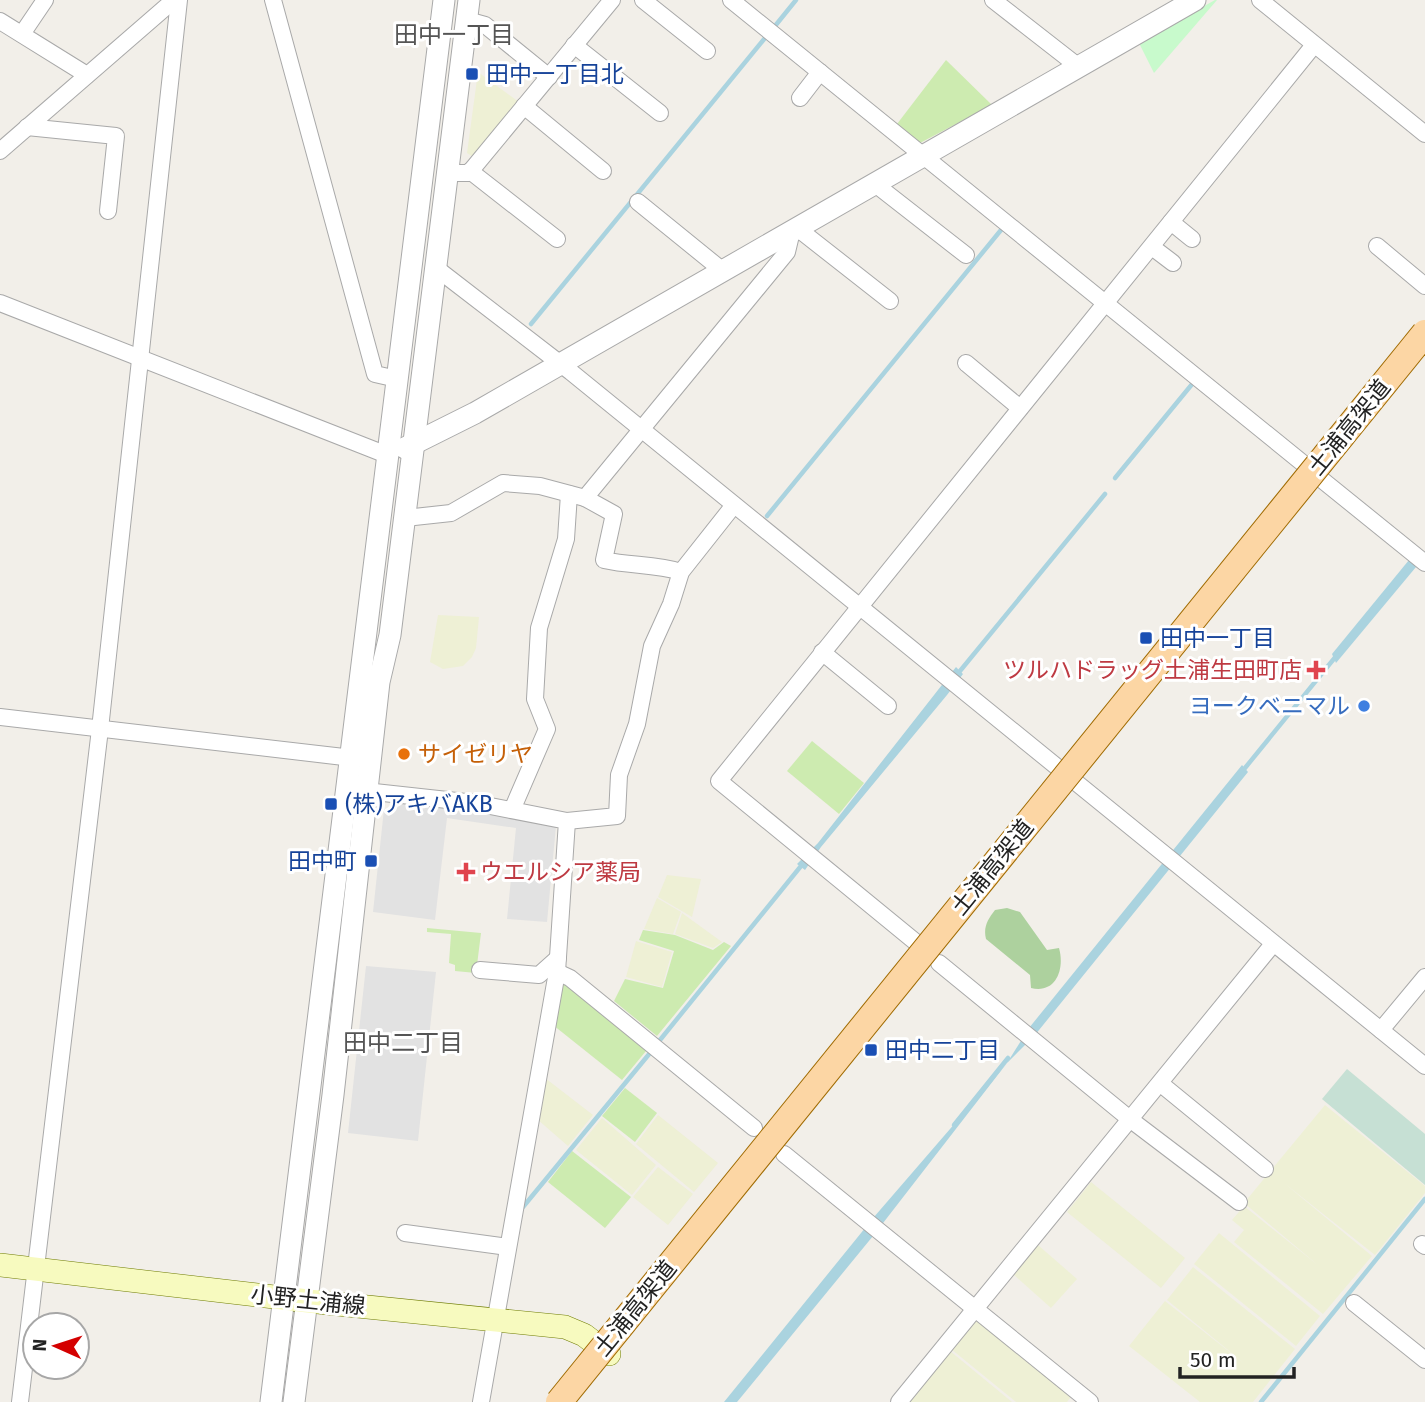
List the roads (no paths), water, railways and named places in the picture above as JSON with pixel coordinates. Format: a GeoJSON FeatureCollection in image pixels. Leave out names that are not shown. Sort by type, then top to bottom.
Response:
{"type":"FeatureCollection","features":[{"type":"Feature","properties":{"kind":"main road","name":"土浦高架道"},"geometry":{"type":"LineString","coordinates":[[559,1402],[1425,333]]}},
{"type":"Feature","properties":{"kind":"main road","name":"小野土浦線"},"geometry":{"type":"LineString","coordinates":[[0,1265],[308,1301],[495,1318],[574,1329],[609,1354]]}},
{"type":"Feature","properties":{"kind":"street"},"geometry":{"type":"LineString","coordinates":[[22,34],[45,0]]}},
{"type":"Feature","properties":{"kind":"street"},"geometry":{"type":"LineString","coordinates":[[0,151],[177,0]]}},
{"type":"Feature","properties":{"kind":"street"},"geometry":{"type":"LineString","coordinates":[[20,1402],[100,729],[177,0]]}},
{"type":"Feature","properties":{"kind":"street"},"geometry":{"type":"LineString","coordinates":[[274,0],[375,374],[397,379]]}},
{"type":"Feature","properties":{"kind":"street"},"geometry":{"type":"LineString","coordinates":[[294,1402],[308,1301],[387,455],[444,0]]}},
{"type":"Feature","properties":{"kind":"street"},"geometry":{"type":"LineString","coordinates":[[447,173],[460,174],[470,171],[611,0]]}},
{"type":"Feature","properties":{"kind":"street"},"geometry":{"type":"LineString","coordinates":[[643,0],[707,51]]}},
{"type":"Feature","properties":{"kind":"street"},"geometry":{"type":"LineString","coordinates":[[731,0],[1304,465]]}},
{"type":"Feature","properties":{"kind":"street"},"geometry":{"type":"LineString","coordinates":[[993,0],[1079,67]]}},
{"type":"Feature","properties":{"kind":"street"},"geometry":{"type":"LineString","coordinates":[[0,303],[387,455],[475,413],[1195,0]]}},
{"type":"Feature","properties":{"kind":"street"},"geometry":{"type":"LineString","coordinates":[[1260,0],[1425,134]]}},
{"type":"Feature","properties":{"kind":"street"},"geometry":{"type":"LineString","coordinates":[[468,10],[549,77]]}},
{"type":"Feature","properties":{"kind":"street"},"geometry":{"type":"LineString","coordinates":[[360,759],[390,635],[468,10]]}},
{"type":"Feature","properties":{"kind":"street"},"geometry":{"type":"LineString","coordinates":[[0,21],[88,75]]}},
{"type":"Feature","properties":{"kind":"street"},"geometry":{"type":"LineString","coordinates":[[574,45],[660,113]]}},
{"type":"Feature","properties":{"kind":"street"},"geometry":{"type":"LineString","coordinates":[[918,944],[719,781],[1314,45]]}},
{"type":"Feature","properties":{"kind":"street"},"geometry":{"type":"LineString","coordinates":[[800,98],[820,72]]}},
{"type":"Feature","properties":{"kind":"street"},"geometry":{"type":"LineString","coordinates":[[524,106],[603,171]]}},
{"type":"Feature","properties":{"kind":"street"},"geometry":{"type":"LineString","coordinates":[[27,127],[116,136],[108,211]]}},
{"type":"Feature","properties":{"kind":"street"},"geometry":{"type":"LineString","coordinates":[[470,171],[557,239]]}},
{"type":"Feature","properties":{"kind":"street"},"geometry":{"type":"LineString","coordinates":[[875,184],[966,255]]}},
{"type":"Feature","properties":{"kind":"street"},"geometry":{"type":"LineString","coordinates":[[638,202],[723,271]]}},
{"type":"Feature","properties":{"kind":"street"},"geometry":{"type":"LineString","coordinates":[[1171,222],[1192,239]]}},
{"type":"Feature","properties":{"kind":"street"},"geometry":{"type":"LineString","coordinates":[[795,230],[890,301]]}},
{"type":"Feature","properties":{"kind":"street"},"geometry":{"type":"LineString","coordinates":[[585,498],[787,252],[795,230]]}},
{"type":"Feature","properties":{"kind":"street"},"geometry":{"type":"LineString","coordinates":[[1377,246],[1425,286]]}},
{"type":"Feature","properties":{"kind":"street"},"geometry":{"type":"LineString","coordinates":[[1152,247],[1173,263]]}},
{"type":"Feature","properties":{"kind":"street"},"geometry":{"type":"LineString","coordinates":[[436,268],[561,363],[1425,1066]]}},
{"type":"Feature","properties":{"kind":"street"},"geometry":{"type":"LineString","coordinates":[[966,363],[1020,408]]}},
{"type":"Feature","properties":{"kind":"street"},"geometry":{"type":"LineString","coordinates":[[1321,479],[1425,563]]}},
{"type":"Feature","properties":{"kind":"street"},"geometry":{"type":"LineString","coordinates":[[405,518],[452,513],[503,483],[530,484],[585,498],[614,514],[604,560],[630,566],[659,565],[681,572]]}},
{"type":"Feature","properties":{"kind":"street"},"geometry":{"type":"LineString","coordinates":[[512,810],[547,729],[535,699],[539,628],[566,539],[569,494]]}},
{"type":"Feature","properties":{"kind":"street"},"geometry":{"type":"LineString","coordinates":[[357,790],[475,803],[567,821],[617,816],[619,775],[637,724],[652,646],[671,604],[681,572],[734,505]]}},
{"type":"Feature","properties":{"kind":"street"},"geometry":{"type":"LineString","coordinates":[[822,652],[888,706]]}},
{"type":"Feature","properties":{"kind":"street"},"geometry":{"type":"LineString","coordinates":[[0,717],[360,759]]}},
{"type":"Feature","properties":{"kind":"street"},"geometry":{"type":"LineString","coordinates":[[271,1402],[282,1297],[357,790]]}},
{"type":"Feature","properties":{"kind":"street"},"geometry":{"type":"LineString","coordinates":[[481,1402],[557,965],[567,821]]}},
{"type":"Feature","properties":{"kind":"street"},"geometry":{"type":"LineString","coordinates":[[899,1402],[1273,944]]}},
{"type":"Feature","properties":{"kind":"street"},"geometry":{"type":"LineString","coordinates":[[939,963],[1131,1120],[1239,1202]]}},
{"type":"Feature","properties":{"kind":"street"},"geometry":{"type":"LineString","coordinates":[[480,970],[539,975],[557,965]]}},
{"type":"Feature","properties":{"kind":"street"},"geometry":{"type":"LineString","coordinates":[[557,965],[754,1128]]}},
{"type":"Feature","properties":{"kind":"street"},"geometry":{"type":"LineString","coordinates":[[1381,1030],[1425,977]]}},
{"type":"Feature","properties":{"kind":"street"},"geometry":{"type":"LineString","coordinates":[[1161,1084],[1265,1170]]}},
{"type":"Feature","properties":{"kind":"street"},"geometry":{"type":"LineString","coordinates":[[784,1154],[1081,1399]]}},
{"type":"Feature","properties":{"kind":"street"},"geometry":{"type":"LineString","coordinates":[[405,1233],[508,1247]]}},
{"type":"Feature","properties":{"kind":"street"},"geometry":{"type":"LineString","coordinates":[[1354,1303],[1425,1360]]}},
{"type":"Feature","properties":{"kind":"water"},"geometry":{"type":"Polygon","coordinates":[[[1409,560],[1416,567],[1336,663],[1332,654],[1409,560]]]}},
{"type":"Feature","properties":{"kind":"water"},"geometry":{"type":"Polygon","coordinates":[[[956,667],[963,674],[947,695],[805,870],[797,864],[818,843],[956,667]]]}},
{"type":"Feature","properties":{"kind":"water"},"geometry":{"type":"Polygon","coordinates":[[[1242,765],[1248,772],[1035,1035],[1007,1063],[1029,1028],[1242,765]]]}},
{"type":"Feature","properties":{"kind":"water"},"geometry":{"type":"Polygon","coordinates":[[[1007,1063],[873,1236],[737,1402],[724,1402],[874,1217],[1007,1063]]]}},
{"type":"Feature","properties":{"kind":"waterway"},"geometry":{"type":"LineString","coordinates":[[775,26],[796,0]]}},
{"type":"Feature","properties":{"kind":"waterway"},"geometry":{"type":"LineString","coordinates":[[531,324],[765,38]]}},
{"type":"Feature","properties":{"kind":"waterway"},"geometry":{"type":"LineString","coordinates":[[767,516],[1001,230]]}},
{"type":"Feature","properties":{"kind":"waterway"},"geometry":{"type":"LineString","coordinates":[[1115,478],[1193,383]]}},
{"type":"Feature","properties":{"kind":"waterway"},"geometry":{"type":"LineString","coordinates":[[960,671],[1105,494]]}},
{"type":"Feature","properties":{"kind":"waterway"},"geometry":{"type":"LineString","coordinates":[[1245,768],[1337,655]]}},
{"type":"Feature","properties":{"kind":"waterway"},"geometry":{"type":"LineString","coordinates":[[660,1040],[801,866]]}},
{"type":"Feature","properties":{"kind":"waterway"},"geometry":{"type":"LineString","coordinates":[[523,1207],[650,1053]]}},
{"type":"Feature","properties":{"kind":"waterway"},"geometry":{"type":"LineString","coordinates":[[954,1125],[1008,1058]]}},
{"type":"Feature","properties":{"kind":"waterway"},"geometry":{"type":"LineString","coordinates":[[1261,1402],[1425,1199]]}},
{"type":"Feature","properties":{"kind":"place","name":"田中一丁目北"},"geometry":{"type":"Point","coordinates":[472,74]}},
{"type":"Feature","properties":{"kind":"place","name":"田中一丁目"},"geometry":{"type":"Point","coordinates":[1146,638]}},
{"type":"Feature","properties":{"kind":"place","name":"ツルハドラッグ土浦生田町店"},"geometry":{"type":"Point","coordinates":[1316,670]}},
{"type":"Feature","properties":{"kind":"place","name":"ヨークベニマル"},"geometry":{"type":"Point","coordinates":[1364,706]}},
{"type":"Feature","properties":{"kind":"place","name":"サイゼリヤ"},"geometry":{"type":"Point","coordinates":[404,754]}},
{"type":"Feature","properties":{"kind":"place","name":"(株)アキバAKB"},"geometry":{"type":"Point","coordinates":[331,804]}},
{"type":"Feature","properties":{"kind":"place","name":"田中町"},"geometry":{"type":"Point","coordinates":[371,861]}},
{"type":"Feature","properties":{"kind":"place","name":"ウエルシア薬局"},"geometry":{"type":"Point","coordinates":[466,872]}},
{"type":"Feature","properties":{"kind":"place","name":"田中二丁目"},"geometry":{"type":"Point","coordinates":[871,1050]}},
{"type":"Feature","properties":{"kind":"district","name":"田中一丁目"},"geometry":{"type":"Point","coordinates":[454,35]}},
{"type":"Feature","properties":{"kind":"district","name":"田中二丁目"},"geometry":{"type":"Point","coordinates":[403,1043]}}]}
